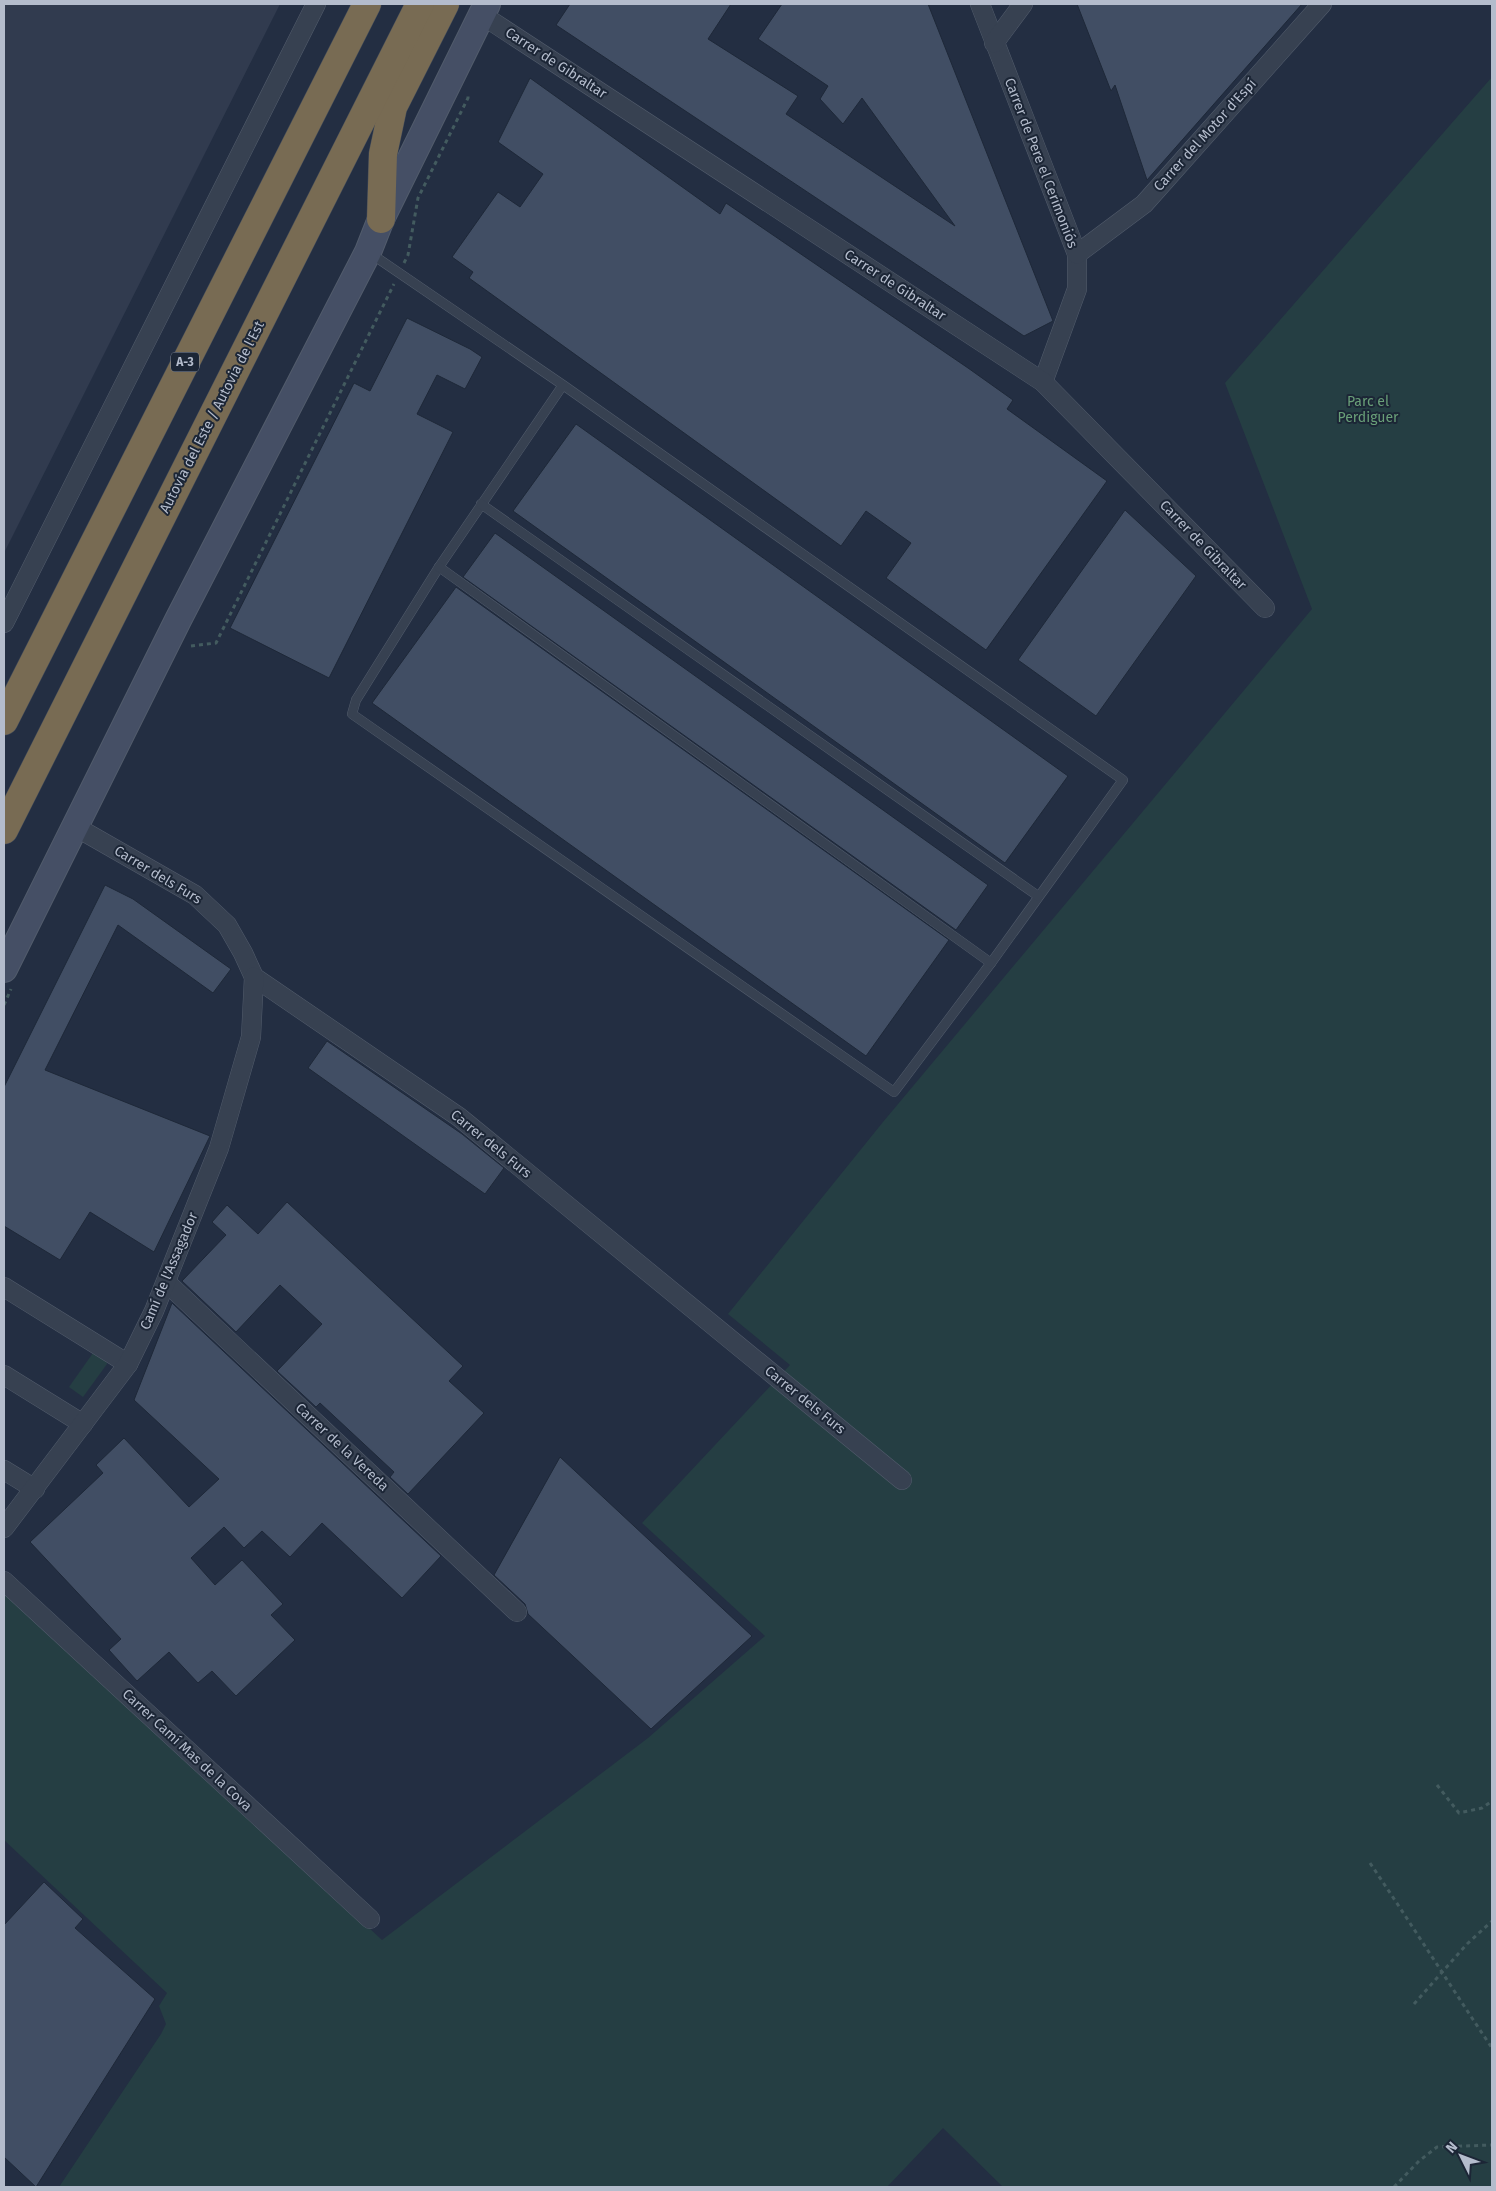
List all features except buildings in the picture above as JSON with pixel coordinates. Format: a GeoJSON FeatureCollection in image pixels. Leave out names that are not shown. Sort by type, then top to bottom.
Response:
{"type":"FeatureCollection","features":[{"type":"Feature","properties":{"kind":"highway","name":"A-3"},"geometry":{"type":"LineString","coordinates":[[4,721],[367,4]]}},
{"type":"Feature","properties":{"kind":"highway","name":"Autovía del Este / Autovia de l'Est"},"geometry":{"type":"LineString","coordinates":[[4,830],[420,4]]}},
{"type":"Feature","properties":{"kind":"highway"},"geometry":{"type":"LineString","coordinates":[[381,219],[383,154],[393,107],[445,4]]}},
{"type":"Feature","properties":{"kind":"street"},"geometry":{"type":"LineString","coordinates":[[4,623],[316,4]]}},
{"type":"Feature","properties":{"kind":"street","name":"Carrer de Pere el Cerimoniós"},"geometry":{"type":"LineString","coordinates":[[980,4],[1077,254],[1077,290],[1043,382]]}},
{"type":"Feature","properties":{"kind":"street"},"geometry":{"type":"LineString","coordinates":[[994,43],[1023,4]]}},
{"type":"Feature","properties":{"kind":"street","name":"Carrer del Motor d'Espí"},"geometry":{"type":"LineString","coordinates":[[1077,254],[1144,204],[1322,4]]}},
{"type":"Feature","properties":{"kind":"street"},"geometry":{"type":"LineString","coordinates":[[8,978],[76,827],[178,620],[368,252],[381,219],[485,9]]}},
{"type":"Feature","properties":{"kind":"street","name":"Carrer de Gibraltar"},"geometry":{"type":"LineString","coordinates":[[485,9],[1043,382],[1265,608]]}},
{"type":"Feature","properties":{"kind":"street","name":"Carrer dels Furs"},"geometry":{"type":"LineString","coordinates":[[76,827],[195,895],[227,924],[254,977],[460,1117],[902,1480]]}},
{"type":"Feature","properties":{"kind":"street","name":"Camí de l'Assagador"},"geometry":{"type":"LineString","coordinates":[[4,1528],[128,1364],[154,1311],[219,1148],[251,1037],[254,977]]}},
{"type":"Feature","properties":{"kind":"street","name":"Carrer de la Vereda"},"geometry":{"type":"LineString","coordinates":[[166,1282],[517,1612]]}},
{"type":"Feature","properties":{"kind":"street"},"geometry":{"type":"LineString","coordinates":[[4,1287],[128,1364]]}},
{"type":"Feature","properties":{"kind":"street"},"geometry":{"type":"LineString","coordinates":[[4,1375],[82,1424]]}},
{"type":"Feature","properties":{"kind":"street"},"geometry":{"type":"LineString","coordinates":[[4,1470],[35,1489]]}},
{"type":"Feature","properties":{"kind":"street","name":"Carrer Camí Mas de la Cova"},"geometry":{"type":"LineString","coordinates":[[4,1580],[370,1920]]}},
{"type":"Feature","properties":{"kind":"lane"},"geometry":{"type":"LineString","coordinates":[[368,252],[563,385],[1123,780],[991,963],[894,1092],[352,714],[356,700],[439,567],[563,385]]}},
{"type":"Feature","properties":{"kind":"lane"},"geometry":{"type":"LineString","coordinates":[[481,504],[1038,896]]}},
{"type":"Feature","properties":{"kind":"lane"},"geometry":{"type":"LineString","coordinates":[[439,567],[991,963]]}},
{"type":"Feature","properties":{"kind":"path"},"geometry":{"type":"LineString","coordinates":[[187,653],[192,644],[216,643],[408,255],[418,198],[468,98],[468,90]]}},
{"type":"Feature","properties":{"kind":"path"},"geometry":{"type":"LineString","coordinates":[[4,1005],[8,978]]}},
{"type":"Feature","properties":{"kind":"path"},"geometry":{"type":"LineString","coordinates":[[1437,1785],[1459,1812],[1482,1808],[1492,1801]]}},
{"type":"Feature","properties":{"kind":"path"},"geometry":{"type":"LineString","coordinates":[[1370,1863],[1492,2048]]}},
{"type":"Feature","properties":{"kind":"path"},"geometry":{"type":"LineString","coordinates":[[1414,2004],[1467,1944],[1492,1922]]}},
{"type":"Feature","properties":{"kind":"path"},"geometry":{"type":"LineString","coordinates":[[1394,2187],[1419,2161],[1437,2147],[1492,2145]]}},
{"type":"Feature","properties":{"kind":"shaded area"},"geometry":{"type":"Polygon","coordinates":[[[4,4],[280,4],[4,553],[4,4]]]}},
{"type":"Feature","properties":{"kind":"green space","name":"Parc el Perdiguer"},"geometry":{"type":"Polygon","coordinates":[[[1492,77],[1492,2187],[1003,2187],[943,2128],[887,2187],[59,2187],[161,2034],[166,2024],[159,2006],[167,1993],[4,1840],[4,1591],[7,1591],[382,1940],[648,1738],[765,1636],[642,1523],[790,1365],[728,1314],[883,1122],[1312,609],[1225,383],[1492,77]]]}},
{"type":"Feature","properties":{"kind":"green space"},"geometry":{"type":"Polygon","coordinates":[[[93,1353],[106,1359],[107,1364],[83,1397],[69,1387],[93,1353]]]}}]}
